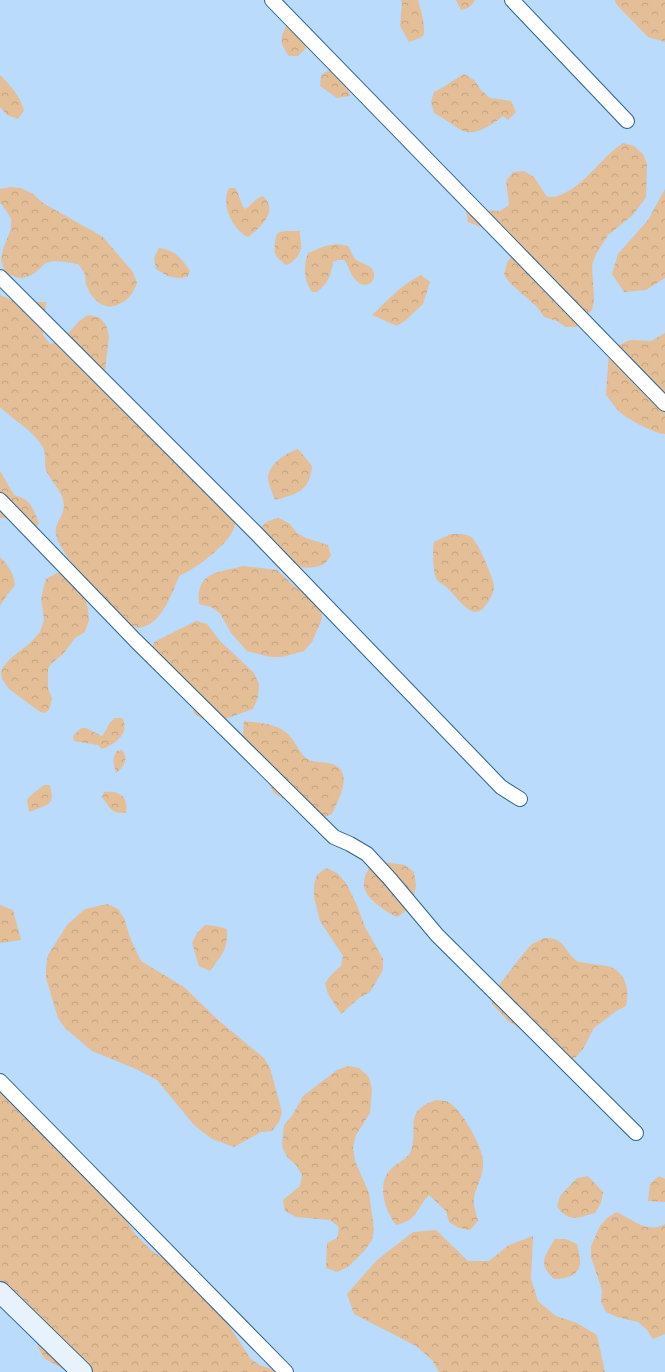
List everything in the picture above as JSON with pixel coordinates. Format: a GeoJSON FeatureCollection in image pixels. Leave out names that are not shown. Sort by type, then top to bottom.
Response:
{"type":"FeatureCollection","features":[{"type":"Feature","properties":{"kind":"street"},"geometry":{"type":"LineString","coordinates":[[272,0],[665,404]]}},
{"type":"Feature","properties":{"kind":"street"},"geometry":{"type":"LineString","coordinates":[[512,0],[628,121]]}},
{"type":"Feature","properties":{"kind":"street"},"geometry":{"type":"LineString","coordinates":[[0,277],[255,532],[501,787],[520,799]]}},
{"type":"Feature","properties":{"kind":"street"},"geometry":{"type":"LineString","coordinates":[[0,500],[141,646],[334,837],[367,854],[437,935],[636,1133]]}},
{"type":"Feature","properties":{"kind":"street"},"geometry":{"type":"LineString","coordinates":[[0,1081],[286,1372]]}},
{"type":"Feature","properties":{"kind":"street"},"geometry":{"type":"LineString","coordinates":[[0,1292],[82,1372]]}},
{"type":"Feature","properties":{"kind":"green space"},"geometry":{"type":"Polygon","coordinates":[[[401,0],[418,0],[424,26],[424,35],[409,42],[400,26],[401,0]]]}},
{"type":"Feature","properties":{"kind":"green space"},"geometry":{"type":"Polygon","coordinates":[[[456,0],[475,0],[469,7],[461,10],[456,0]]]}},
{"type":"Feature","properties":{"kind":"green space"},"geometry":{"type":"Polygon","coordinates":[[[615,0],[665,0],[665,42],[648,37],[616,4],[615,0]]]}},
{"type":"Feature","properties":{"kind":"green space"},"geometry":{"type":"Polygon","coordinates":[[[287,25],[296,28],[304,35],[307,47],[298,56],[289,56],[282,44],[283,34],[287,25]]]}},
{"type":"Feature","properties":{"kind":"green space"},"geometry":{"type":"Polygon","coordinates":[[[331,69],[347,86],[350,96],[337,98],[320,86],[321,75],[331,69]]]}},
{"type":"Feature","properties":{"kind":"green space"},"geometry":{"type":"Polygon","coordinates":[[[464,74],[474,80],[481,90],[490,98],[511,101],[516,112],[508,120],[503,116],[483,129],[472,132],[461,130],[434,113],[431,102],[434,92],[464,74]]]}},
{"type":"Feature","properties":{"kind":"green space"},"geometry":{"type":"Polygon","coordinates":[[[0,75],[8,83],[20,100],[24,110],[18,119],[7,115],[0,107],[0,75]]]}},
{"type":"Feature","properties":{"kind":"green space"},"geometry":{"type":"Polygon","coordinates":[[[623,143],[634,146],[643,154],[647,164],[646,197],[633,215],[608,235],[596,254],[592,265],[594,300],[592,310],[577,327],[566,327],[557,321],[544,317],[537,307],[511,284],[504,275],[507,263],[514,253],[489,230],[468,222],[466,211],[500,211],[509,205],[506,181],[513,172],[524,171],[534,177],[547,197],[555,197],[560,195],[578,185],[607,156],[623,143]]]}},
{"type":"Feature","properties":{"kind":"green space"},"geometry":{"type":"Polygon","coordinates":[[[10,187],[21,188],[33,194],[43,203],[103,237],[133,272],[137,283],[130,297],[117,305],[112,306],[107,306],[98,302],[88,289],[84,272],[78,264],[58,261],[50,262],[25,278],[14,276],[5,272],[1,260],[3,249],[11,229],[11,218],[0,202],[0,189],[10,187]]]}},
{"type":"Feature","properties":{"kind":"green space"},"geometry":{"type":"Polygon","coordinates":[[[229,188],[235,188],[245,209],[258,198],[263,196],[269,207],[269,213],[263,224],[248,237],[237,229],[227,209],[226,201],[229,188]]]}},
{"type":"Feature","properties":{"kind":"green space"},"geometry":{"type":"Polygon","coordinates":[[[665,189],[665,278],[646,290],[624,292],[612,274],[618,254],[648,220],[665,189]]]}},
{"type":"Feature","properties":{"kind":"green space"},"geometry":{"type":"Polygon","coordinates":[[[300,231],[301,246],[296,258],[286,265],[278,258],[275,250],[276,235],[280,232],[300,231]]]}},
{"type":"Feature","properties":{"kind":"green space"},"geometry":{"type":"Polygon","coordinates":[[[337,244],[348,246],[356,260],[372,269],[374,276],[372,282],[362,285],[353,278],[344,260],[338,260],[333,262],[327,282],[317,292],[312,292],[307,283],[305,273],[305,263],[308,253],[325,246],[337,244]]]}},
{"type":"Feature","properties":{"kind":"green space"},"geometry":{"type":"Polygon","coordinates":[[[159,248],[165,249],[177,255],[190,271],[188,276],[175,278],[156,269],[154,258],[159,248]]]}},
{"type":"Feature","properties":{"kind":"green space"},"geometry":{"type":"Polygon","coordinates":[[[421,275],[430,282],[423,304],[406,320],[397,326],[372,315],[401,288],[421,275]]]}},
{"type":"Feature","properties":{"kind":"green space"},"geometry":{"type":"Polygon","coordinates":[[[0,295],[23,305],[34,302],[46,302],[43,335],[50,344],[63,339],[79,321],[88,315],[99,317],[106,325],[109,336],[105,371],[108,382],[133,404],[143,410],[163,441],[232,512],[235,524],[233,531],[228,538],[212,554],[194,568],[179,576],[164,608],[150,624],[139,628],[128,624],[87,581],[59,544],[56,531],[64,505],[61,494],[46,470],[44,449],[39,441],[29,431],[0,407],[0,295]]]}},
{"type":"Feature","properties":{"kind":"green space"},"geometry":{"type":"Polygon","coordinates":[[[665,333],[665,434],[649,429],[626,417],[618,410],[606,395],[609,350],[630,340],[651,341],[665,333]]]}},
{"type":"Feature","properties":{"kind":"green space"},"geometry":{"type":"Polygon","coordinates":[[[298,449],[312,466],[308,481],[301,490],[296,493],[275,500],[268,479],[271,469],[283,456],[298,449]]]}},
{"type":"Feature","properties":{"kind":"green space"},"geometry":{"type":"Polygon","coordinates":[[[0,471],[14,495],[25,499],[33,508],[39,523],[36,528],[25,532],[7,518],[0,518],[0,471]]]}},
{"type":"Feature","properties":{"kind":"green space"},"geometry":{"type":"Polygon","coordinates":[[[279,518],[290,524],[297,533],[306,538],[328,545],[331,556],[322,565],[306,568],[298,567],[282,561],[260,550],[262,528],[267,522],[279,518]]]}},
{"type":"Feature","properties":{"kind":"green space"},"geometry":{"type":"Polygon","coordinates":[[[451,534],[466,535],[474,540],[485,560],[491,576],[494,586],[491,597],[482,609],[475,612],[467,608],[436,578],[433,560],[434,542],[451,534]]]}},
{"type":"Feature","properties":{"kind":"green space"},"geometry":{"type":"Polygon","coordinates":[[[0,557],[10,570],[15,585],[0,606],[0,557]]]}},
{"type":"Feature","properties":{"kind":"green space"},"geometry":{"type":"Polygon","coordinates":[[[243,566],[277,570],[294,586],[321,607],[322,619],[312,642],[304,651],[282,657],[271,657],[247,651],[231,633],[220,613],[211,607],[199,604],[199,593],[201,585],[205,579],[217,572],[243,566]]]}},
{"type":"Feature","properties":{"kind":"green space"},"geometry":{"type":"Polygon","coordinates":[[[57,573],[63,573],[82,587],[88,609],[89,620],[85,632],[75,638],[64,653],[51,664],[48,669],[48,688],[52,699],[49,710],[45,713],[40,712],[9,689],[2,679],[1,672],[3,667],[11,658],[30,643],[40,632],[44,620],[41,598],[46,579],[57,573]]]}},
{"type":"Feature","properties":{"kind":"green space"},"geometry":{"type":"Polygon","coordinates":[[[196,621],[207,624],[220,641],[254,673],[259,684],[258,697],[253,709],[222,720],[202,719],[193,712],[194,704],[150,653],[154,642],[196,621]]]}},
{"type":"Feature","properties":{"kind":"green space"},"geometry":{"type":"Polygon","coordinates":[[[115,718],[122,718],[124,723],[123,733],[116,741],[107,747],[102,749],[98,745],[74,741],[73,736],[81,728],[86,728],[102,736],[115,718]]]}},
{"type":"Feature","properties":{"kind":"green space"},"geometry":{"type":"Polygon","coordinates":[[[244,721],[268,724],[284,730],[306,758],[313,761],[334,765],[341,770],[344,781],[343,786],[332,814],[322,818],[294,805],[274,793],[263,773],[242,744],[244,721]]]}},
{"type":"Feature","properties":{"kind":"green space"},"geometry":{"type":"Polygon","coordinates":[[[122,750],[125,757],[125,763],[116,773],[114,757],[117,751],[122,750]]]}},
{"type":"Feature","properties":{"kind":"green space"},"geometry":{"type":"Polygon","coordinates":[[[44,785],[50,785],[52,796],[51,801],[47,805],[29,812],[27,800],[44,785]]]}},
{"type":"Feature","properties":{"kind":"green space"},"geometry":{"type":"Polygon","coordinates":[[[104,792],[115,792],[122,796],[125,799],[127,807],[126,813],[111,810],[102,797],[104,792]]]}},
{"type":"Feature","properties":{"kind":"green space"},"geometry":{"type":"Polygon","coordinates":[[[382,862],[405,865],[414,872],[416,885],[412,907],[397,917],[372,900],[365,891],[364,880],[371,865],[382,862]]]}},
{"type":"Feature","properties":{"kind":"green space"},"geometry":{"type":"Polygon","coordinates":[[[326,868],[337,873],[346,883],[357,905],[365,927],[383,959],[383,970],[370,992],[359,998],[341,1014],[328,994],[325,983],[341,966],[343,956],[320,921],[314,897],[314,885],[317,875],[326,868]]]}},
{"type":"Feature","properties":{"kind":"green space"},"geometry":{"type":"Polygon","coordinates":[[[107,904],[118,909],[124,918],[131,940],[141,961],[184,987],[218,1020],[264,1058],[270,1068],[282,1112],[279,1122],[272,1131],[261,1132],[234,1147],[212,1139],[194,1125],[157,1080],[136,1069],[92,1051],[65,1028],[58,1018],[46,978],[48,955],[67,925],[85,909],[107,904]]]}},
{"type":"Feature","properties":{"kind":"green space"},"geometry":{"type":"Polygon","coordinates":[[[0,905],[13,910],[21,940],[0,943],[0,905]]]}},
{"type":"Feature","properties":{"kind":"green space"},"geometry":{"type":"Polygon","coordinates":[[[205,925],[227,929],[226,942],[223,952],[210,971],[199,966],[192,943],[197,933],[205,925]]]}},
{"type":"Feature","properties":{"kind":"green space"},"geometry":{"type":"Polygon","coordinates":[[[544,938],[561,942],[572,957],[577,961],[613,968],[622,976],[626,985],[626,1006],[616,1011],[594,1028],[583,1049],[575,1058],[564,1060],[508,1021],[492,1004],[493,993],[523,954],[532,944],[544,938]]]}},
{"type":"Feature","properties":{"kind":"green space"},"geometry":{"type":"Polygon","coordinates":[[[348,1066],[359,1068],[369,1077],[372,1089],[370,1113],[356,1135],[353,1147],[355,1161],[369,1193],[374,1229],[372,1240],[365,1250],[348,1267],[337,1272],[326,1268],[327,1243],[337,1238],[339,1227],[330,1220],[296,1217],[285,1211],[283,1200],[300,1186],[302,1175],[296,1165],[288,1158],[282,1147],[284,1125],[292,1116],[303,1096],[337,1070],[348,1066]]]}},
{"type":"Feature","properties":{"kind":"green space"},"geometry":{"type":"Polygon","coordinates":[[[0,1087],[5,1091],[14,1107],[106,1188],[135,1234],[152,1251],[184,1271],[217,1307],[250,1358],[259,1365],[281,1372],[69,1372],[45,1359],[39,1349],[31,1326],[4,1284],[0,1282],[0,1087]]]}},
{"type":"Feature","properties":{"kind":"green space"},"geometry":{"type":"Polygon","coordinates":[[[436,1100],[447,1101],[465,1119],[482,1154],[483,1166],[474,1197],[478,1221],[470,1230],[459,1228],[449,1222],[446,1211],[429,1195],[413,1217],[396,1225],[388,1212],[386,1205],[383,1190],[386,1175],[410,1153],[413,1144],[415,1116],[419,1110],[425,1105],[436,1100]]]}},
{"type":"Feature","properties":{"kind":"green space"},"geometry":{"type":"Polygon","coordinates":[[[588,1176],[603,1192],[601,1203],[595,1213],[578,1218],[566,1215],[557,1207],[560,1196],[577,1178],[588,1176]]]}},
{"type":"Feature","properties":{"kind":"green space"},"geometry":{"type":"Polygon","coordinates":[[[659,1176],[665,1179],[665,1202],[648,1201],[650,1184],[659,1176]]]}},
{"type":"Feature","properties":{"kind":"green space"},"geometry":{"type":"Polygon","coordinates":[[[617,1212],[646,1227],[658,1227],[665,1224],[665,1334],[653,1339],[647,1330],[638,1322],[617,1317],[606,1312],[601,1302],[602,1290],[591,1257],[591,1246],[600,1226],[607,1218],[617,1212]]]}},
{"type":"Feature","properties":{"kind":"green space"},"geometry":{"type":"Polygon","coordinates":[[[436,1230],[468,1261],[489,1261],[509,1245],[533,1236],[531,1279],[538,1301],[556,1316],[577,1323],[597,1335],[605,1372],[439,1372],[432,1360],[416,1346],[354,1314],[347,1294],[377,1260],[413,1232],[436,1230]]]}},
{"type":"Feature","properties":{"kind":"green space"},"geometry":{"type":"Polygon","coordinates":[[[555,1239],[566,1239],[577,1244],[580,1264],[579,1268],[574,1274],[554,1279],[544,1264],[544,1259],[555,1239]]]}}]}
